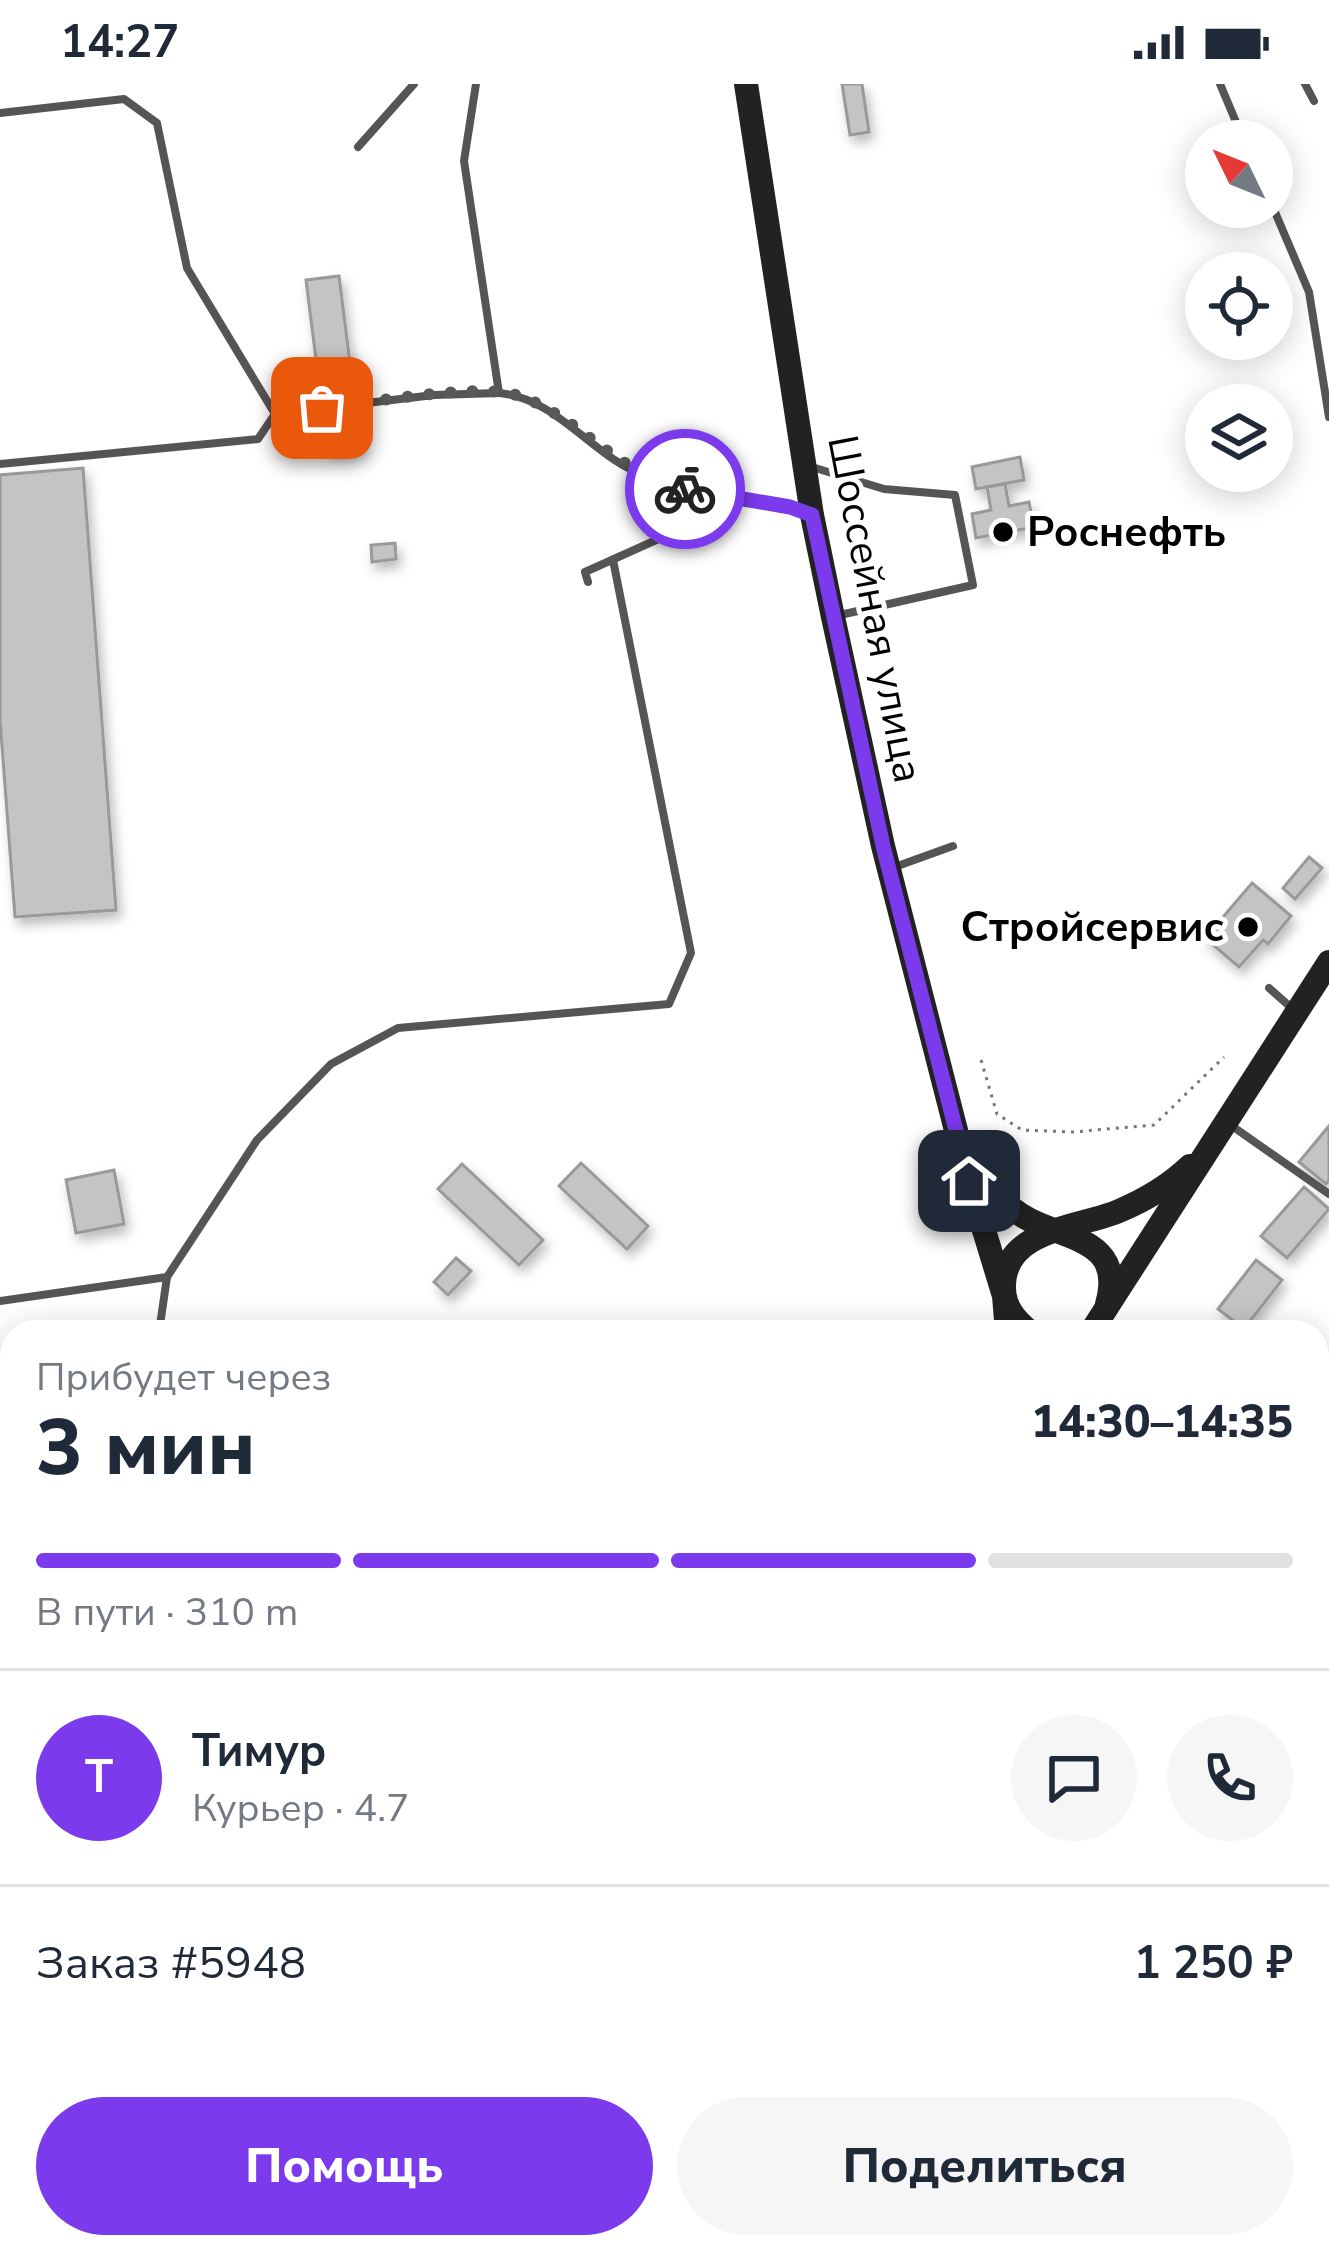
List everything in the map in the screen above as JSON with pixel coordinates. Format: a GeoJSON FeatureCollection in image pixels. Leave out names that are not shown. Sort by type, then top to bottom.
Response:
{"type":"FeatureCollection","features":[{"type":"Feature","properties":{"kind":"main road","name":"Шоссейная улица"},"geometry":{"type":"LineString","coordinates":[[746,84],[832,617],[889,870],[1004,1296],[1006,1320]]}},
{"type":"Feature","properties":{"kind":"main road"},"geometry":{"type":"LineString","coordinates":[[1097,1320],[1329,962]]}},
{"type":"Feature","properties":{"kind":"main road"},"geometry":{"type":"LineString","coordinates":[[1016,1320],[1004,1296],[1006,1270],[1018,1249],[1041,1235],[1120,1211],[1164,1187],[1204,1151],[1226,1123]]}},
{"type":"Feature","properties":{"kind":"main road","name":"Шоссейная улица"},"geometry":{"type":"LineString","coordinates":[[961,1143],[1007,1205],[1027,1219],[1084,1240],[1103,1258],[1110,1283],[1095,1320]]}},
{"type":"Feature","properties":{"kind":"lane"},"geometry":{"type":"LineString","coordinates":[[358,147],[414,84]]}},
{"type":"Feature","properties":{"kind":"lane"},"geometry":{"type":"LineString","coordinates":[[476,84],[464,160],[500,393]]}},
{"type":"Feature","properties":{"kind":"lane"},"geometry":{"type":"LineString","coordinates":[[1220,84],[1235,120]]}},
{"type":"Feature","properties":{"kind":"lane"},"geometry":{"type":"LineString","coordinates":[[1305,84],[1314,101]]}},
{"type":"Feature","properties":{"kind":"lane"},"geometry":{"type":"LineString","coordinates":[[0,113],[124,99],[157,123],[187,268],[275,414]]}},
{"type":"Feature","properties":{"kind":"lane"},"geometry":{"type":"LineString","coordinates":[[1282,228],[1310,292],[1329,417]]}},
{"type":"Feature","properties":{"kind":"lane"},"geometry":{"type":"LineString","coordinates":[[0,464],[258,439],[275,414],[434,395],[500,393],[545,408],[629,470],[674,487],[812,515]]}},
{"type":"Feature","properties":{"kind":"lane"},"geometry":{"type":"LineString","coordinates":[[804,464],[884,489],[955,495],[973,585],[832,617]]}},
{"type":"Feature","properties":{"kind":"lane"},"geometry":{"type":"LineString","coordinates":[[588,582],[586,572],[744,501]]}},
{"type":"Feature","properties":{"kind":"lane"},"geometry":{"type":"LineString","coordinates":[[161,1320],[167,1277],[257,1140],[331,1064],[398,1028],[669,1004],[691,953],[613,560]]}},
{"type":"Feature","properties":{"kind":"lane"},"geometry":{"type":"LineString","coordinates":[[889,870],[953,846]]}},
{"type":"Feature","properties":{"kind":"lane"},"geometry":{"type":"LineString","coordinates":[[1269,988],[1297,1012]]}},
{"type":"Feature","properties":{"kind":"lane"},"geometry":{"type":"LineString","coordinates":[[1226,1123],[1329,1194]]}},
{"type":"Feature","properties":{"kind":"lane"},"geometry":{"type":"LineString","coordinates":[[0,1301],[167,1277]]}},
{"type":"Feature","properties":{"kind":"path"},"geometry":{"type":"LineString","coordinates":[[981,1060],[997,1114],[1022,1130],[1073,1132],[1154,1125],[1224,1057]]}},
{"type":"Feature","properties":{"kind":"building"},"geometry":{"type":"Polygon","coordinates":[[[842,84],[862,84],[869,132],[850,135],[842,84]]]}},
{"type":"Feature","properties":{"kind":"building"},"geometry":{"type":"Polygon","coordinates":[[[339,276],[353,387],[320,391],[306,280],[339,276]]]}},
{"type":"Feature","properties":{"kind":"building"},"geometry":{"type":"Polygon","coordinates":[[[353,387],[359,448],[328,450],[320,391],[353,387]]]}},
{"type":"Feature","properties":{"kind":"building"},"geometry":{"type":"Polygon","coordinates":[[[1020,457],[1024,480],[976,489],[972,467],[1020,457]]]}},
{"type":"Feature","properties":{"kind":"building"},"geometry":{"type":"Polygon","coordinates":[[[83,468],[116,910],[15,917],[0,720],[0,475],[83,468]]]}},
{"type":"Feature","properties":{"kind":"building"},"geometry":{"type":"Polygon","coordinates":[[[1005,484],[1009,506],[1029,502],[1034,527],[976,538],[972,514],[991,510],[987,487],[1005,484]]]}},
{"type":"Feature","properties":{"kind":"building"},"geometry":{"type":"Polygon","coordinates":[[[395,543],[396,559],[372,562],[371,545],[395,543]]]}},
{"type":"Feature","properties":{"kind":"building"},"geometry":{"type":"Polygon","coordinates":[[[1309,857],[1322,868],[1295,899],[1283,888],[1309,857]]]}},
{"type":"Feature","properties":{"kind":"building","name":"Стройсервис"},"geometry":{"type":"Polygon","coordinates":[[[1252,883],[1291,916],[1268,944],[1263,940],[1239,967],[1205,938],[1252,883]]]}},
{"type":"Feature","properties":{"kind":"building"},"geometry":{"type":"Polygon","coordinates":[[[1329,1126],[1329,1180],[1326,1184],[1299,1162],[1329,1126]]]}},
{"type":"Feature","properties":{"kind":"building"},"geometry":{"type":"Polygon","coordinates":[[[581,1163],[648,1226],[627,1249],[559,1186],[581,1163]]]}},
{"type":"Feature","properties":{"kind":"building"},"geometry":{"type":"Polygon","coordinates":[[[462,1164],[543,1240],[519,1265],[438,1189],[462,1164]]]}},
{"type":"Feature","properties":{"kind":"building"},"geometry":{"type":"Polygon","coordinates":[[[114,1170],[124,1224],[76,1233],[66,1180],[114,1170]]]}},
{"type":"Feature","properties":{"kind":"building"},"geometry":{"type":"Polygon","coordinates":[[[1304,1187],[1329,1209],[1287,1258],[1261,1236],[1304,1187]]]}},
{"type":"Feature","properties":{"kind":"building"},"geometry":{"type":"Polygon","coordinates":[[[456,1258],[471,1271],[448,1295],[434,1282],[456,1258]]]}},
{"type":"Feature","properties":{"kind":"building"},"geometry":{"type":"Polygon","coordinates":[[[1256,1260],[1282,1280],[1251,1320],[1232,1320],[1218,1309],[1256,1260]]]}},
{"type":"Feature","properties":{"kind":"way so far"},"geometry":{"type":"LineString","coordinates":[[322,408],[434,395],[514,394],[545,408],[629,470],[685,489]]}},
{"type":"Feature","properties":{"kind":"place","name":"Роснефть"},"geometry":{"type":"Point","coordinates":[1003,532]}},
{"type":"Feature","properties":{"kind":"place","name":"Стройсервис"},"geometry":{"type":"Point","coordinates":[1248,927]}},
{"type":"Feature","properties":{"kind":"route"},"geometry":{"type":"LineString","coordinates":[[685,489],[812,515],[883,846],[969,1181]]}}]}
